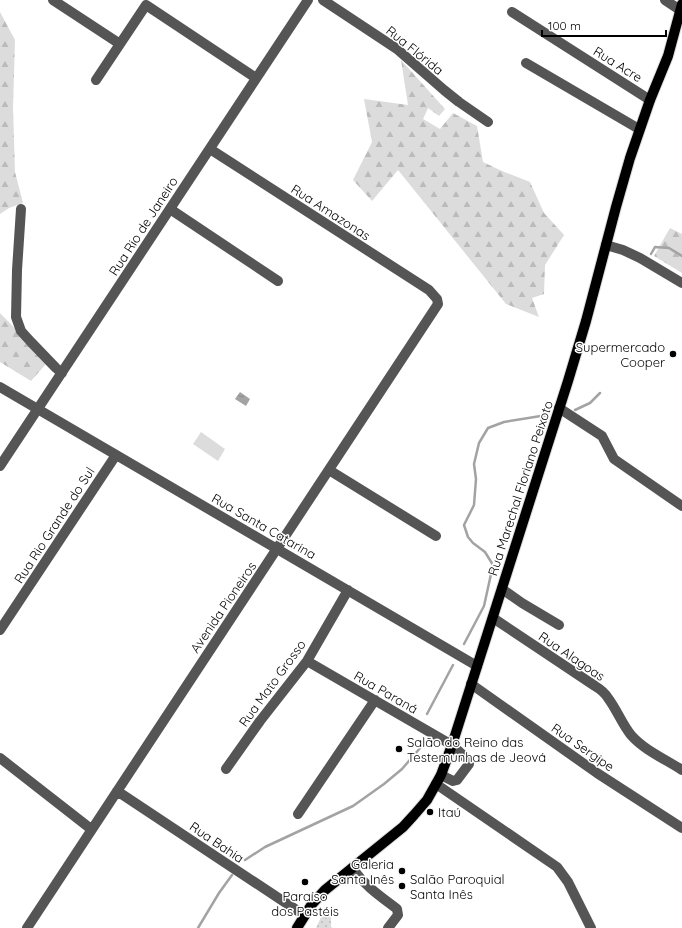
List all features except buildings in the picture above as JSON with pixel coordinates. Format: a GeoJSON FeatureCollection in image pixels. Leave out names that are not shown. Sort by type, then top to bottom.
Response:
{"type":"FeatureCollection","features":[{"type":"Feature","properties":{"kind":"main road","name":"Rua Marechal Floriano Peixoto"},"geometry":{"type":"LineString","coordinates":[[296,928],[312,904],[325,890],[403,827],[427,800],[438,779],[452,745],[493,618],[586,321],[630,158],[639,129],[668,56],[681,7]]}},
{"type":"Feature","properties":{"kind":"street"},"geometry":{"type":"LineString","coordinates":[[54,0],[120,44]]}},
{"type":"Feature","properties":{"kind":"street","name":"Rua Rio de Janeiro"},"geometry":{"type":"LineString","coordinates":[[0,466],[308,0]]}},
{"type":"Feature","properties":{"kind":"street","name":"Rua Flórida"},"geometry":{"type":"LineString","coordinates":[[324,0],[398,50],[459,102],[488,122]]}},
{"type":"Feature","properties":{"kind":"street"},"geometry":{"type":"LineString","coordinates":[[665,0],[681,7]]}},
{"type":"Feature","properties":{"kind":"street"},"geometry":{"type":"LineString","coordinates":[[96,80],[146,5],[256,78]]}},
{"type":"Feature","properties":{"kind":"street","name":"Rua Acre"},"geometry":{"type":"LineString","coordinates":[[512,12],[650,100]]}},
{"type":"Feature","properties":{"kind":"street"},"geometry":{"type":"LineString","coordinates":[[526,63],[639,129]]}},
{"type":"Feature","properties":{"kind":"street","name":"Rua Amazonas"},"geometry":{"type":"LineString","coordinates":[[210,149],[429,290],[437,299]]}},
{"type":"Feature","properties":{"kind":"street"},"geometry":{"type":"LineString","coordinates":[[21,209],[16,317],[21,331],[62,373]]}},
{"type":"Feature","properties":{"kind":"street"},"geometry":{"type":"LineString","coordinates":[[170,209],[278,281]]}},
{"type":"Feature","properties":{"kind":"street"},"geometry":{"type":"LineString","coordinates":[[606,245],[623,250],[640,258],[682,283]]}},
{"type":"Feature","properties":{"kind":"street","name":"Avenida Pioneiros"},"geometry":{"type":"LineString","coordinates":[[27,928],[435,309],[438,304],[437,299]]}},
{"type":"Feature","properties":{"kind":"street","name":"Rua Santa Catarina"},"geometry":{"type":"LineString","coordinates":[[0,387],[477,666]]}},
{"type":"Feature","properties":{"kind":"street"},"geometry":{"type":"LineString","coordinates":[[559,408],[602,436],[614,459],[682,506]]}},
{"type":"Feature","properties":{"kind":"street","name":"Rua Rio Grande do Sul"},"geometry":{"type":"LineString","coordinates":[[0,630],[116,455]]}},
{"type":"Feature","properties":{"kind":"street"},"geometry":{"type":"LineString","coordinates":[[328,470],[436,536]]}},
{"type":"Feature","properties":{"kind":"street"},"geometry":{"type":"LineString","coordinates":[[502,589],[559,626]]}},
{"type":"Feature","properties":{"kind":"street","name":"Rua Mato Grosso"},"geometry":{"type":"LineString","coordinates":[[226,769],[260,721],[307,661],[348,590]]}},
{"type":"Feature","properties":{"kind":"street","name":"Rua Alagoas"},"geometry":{"type":"LineString","coordinates":[[493,618],[595,686],[608,698],[626,729],[640,744],[682,770]]}},
{"type":"Feature","properties":{"kind":"street","name":"Rua Paraná"},"geometry":{"type":"LineString","coordinates":[[307,661],[452,745],[468,760],[469,764],[457,780],[453,781],[438,779]]}},
{"type":"Feature","properties":{"kind":"street","name":"Rua Sergipe"},"geometry":{"type":"LineString","coordinates":[[472,684],[597,773],[682,828]]}},
{"type":"Feature","properties":{"kind":"street"},"geometry":{"type":"LineString","coordinates":[[298,814],[375,700]]}},
{"type":"Feature","properties":{"kind":"street"},"geometry":{"type":"LineString","coordinates":[[0,758],[91,829]]}},
{"type":"Feature","properties":{"kind":"street"},"geometry":{"type":"LineString","coordinates":[[438,779],[557,867],[568,882],[591,928]]}},
{"type":"Feature","properties":{"kind":"street","name":"Rua Bahia"},"geometry":{"type":"LineString","coordinates":[[116,791],[304,915]]}},
{"type":"Feature","properties":{"kind":"street"},"geometry":{"type":"LineString","coordinates":[[352,868],[372,890],[398,909],[398,915],[388,928]]}},
{"type":"Feature","properties":{"kind":"green space"},"geometry":{"type":"Polygon","coordinates":[[[0,12],[15,40],[13,108],[15,172],[23,203],[9,208],[0,214],[0,12]]]}},
{"type":"Feature","properties":{"kind":"green space"},"geometry":{"type":"Polygon","coordinates":[[[401,60],[445,109],[439,116],[428,108],[423,119],[440,129],[453,113],[477,126],[483,162],[530,182],[544,213],[564,235],[545,265],[544,294],[532,298],[539,317],[506,304],[398,170],[372,201],[353,180],[372,142],[364,99],[408,105],[401,60]]]}},
{"type":"Feature","properties":{"kind":"green space"},"geometry":{"type":"Polygon","coordinates":[[[670,228],[682,234],[682,273],[654,256],[670,228]]]}},
{"type":"Feature","properties":{"kind":"green space"},"geometry":{"type":"Polygon","coordinates":[[[0,313],[29,343],[46,364],[31,381],[0,362],[0,313]]]}},
{"type":"Feature","properties":{"kind":"green space"},"geometry":{"type":"Polygon","coordinates":[[[201,432],[225,449],[218,461],[193,444],[201,432]]]}},
{"type":"Feature","properties":{"kind":"green space"},"geometry":{"type":"Polygon","coordinates":[[[324,913],[331,917],[331,927],[333,928],[316,928],[324,913]]]}},
{"type":"Feature","properties":{"kind":"water"},"geometry":{"type":"Polygon","coordinates":[[[240,392],[250,399],[246,406],[235,399],[240,392]]]}},
{"type":"Feature","properties":{"kind":"waterway"},"geometry":{"type":"LineString","coordinates":[[651,254],[655,247],[669,248],[682,256]]}},
{"type":"Feature","properties":{"kind":"waterway"},"geometry":{"type":"LineString","coordinates":[[575,410],[590,403],[600,393]]}},
{"type":"Feature","properties":{"kind":"waterway"},"geometry":{"type":"LineString","coordinates":[[464,644],[484,606],[493,565],[485,552],[468,537],[464,525],[474,505],[476,479],[474,464],[479,443],[488,428],[504,422],[547,415]]}},
{"type":"Feature","properties":{"kind":"waterway"},"geometry":{"type":"LineString","coordinates":[[427,714],[453,665]]}},
{"type":"Feature","properties":{"kind":"waterway"},"geometry":{"type":"LineString","coordinates":[[245,860],[265,847],[353,806],[402,769],[427,740]]}},
{"type":"Feature","properties":{"kind":"waterway"},"geometry":{"type":"LineString","coordinates":[[198,928],[219,893],[232,875]]}},
{"type":"Feature","properties":{"kind":"place","name":"Supermercado Cooper"},"geometry":{"type":"Point","coordinates":[673,354]}},
{"type":"Feature","properties":{"kind":"place","name":"Salão do Reino das Testemunhas de Jeová"},"geometry":{"type":"Point","coordinates":[399,749]}},
{"type":"Feature","properties":{"kind":"place","name":"Itaú"},"geometry":{"type":"Point","coordinates":[430,812]}},
{"type":"Feature","properties":{"kind":"place","name":"Galeria Santa Inês"},"geometry":{"type":"Point","coordinates":[402,871]}},
{"type":"Feature","properties":{"kind":"place","name":"Paraíso dos Pastéis"},"geometry":{"type":"Point","coordinates":[305,882]}},
{"type":"Feature","properties":{"kind":"place","name":"Salão Paroquial Santa Inês"},"geometry":{"type":"Point","coordinates":[402,886]}}]}
